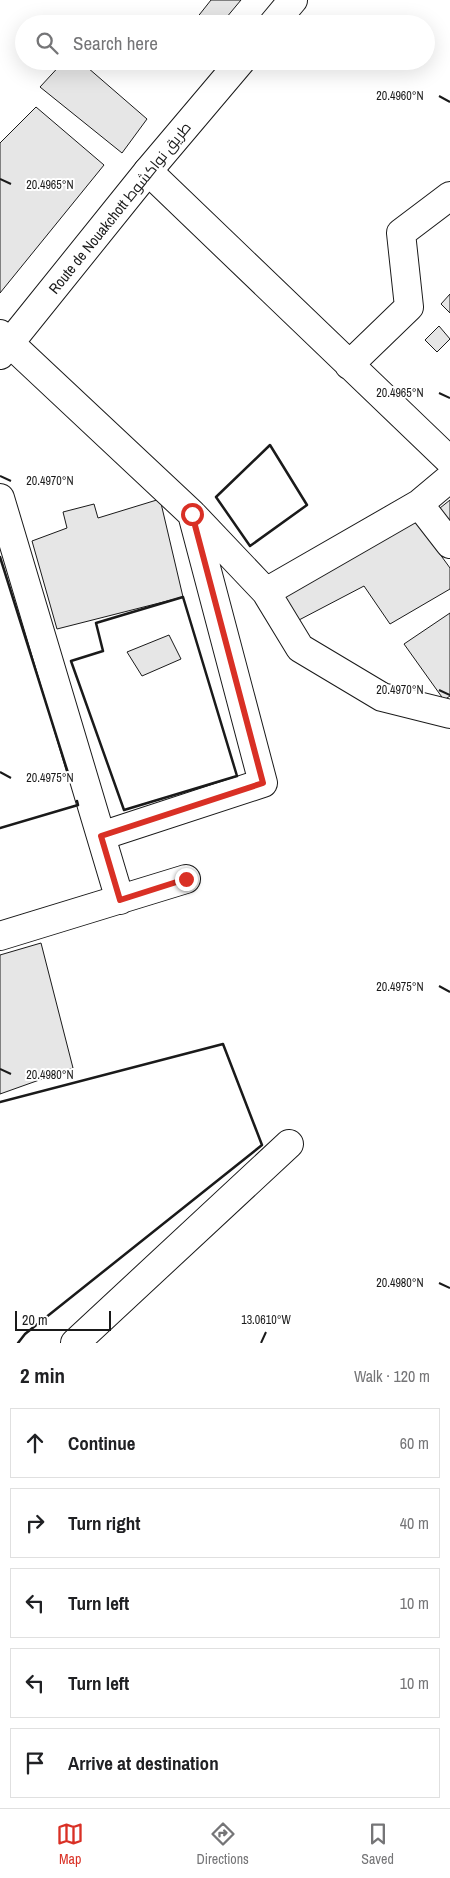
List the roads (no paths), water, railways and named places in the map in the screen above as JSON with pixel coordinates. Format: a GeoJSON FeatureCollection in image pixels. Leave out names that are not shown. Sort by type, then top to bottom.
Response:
{"type":"FeatureCollection","features":[{"type":"Feature","properties":{"kind":"main road"},"geometry":{"type":"LineString","coordinates":[[280,15],[293,0]]}},
{"type":"Feature","properties":{"kind":"main road","name":"Route de Nouakchott طريق نواكشوط"},"geometry":{"type":"LineString","coordinates":[[3,345],[233,70]]}},
{"type":"Feature","properties":{"kind":"main road"},"geometry":{"type":"LineString","coordinates":[[148,172],[450,461]]}},
{"type":"Feature","properties":{"kind":"main road"},"geometry":{"type":"LineString","coordinates":[[350,365],[409,307],[401,233],[450,196]]}},
{"type":"Feature","properties":{"kind":"main road"},"geometry":{"type":"LineString","coordinates":[[3,345],[192,514],[266,592],[300,648],[382,697],[450,714]]}},
{"type":"Feature","properties":{"kind":"main road"},"geometry":{"type":"LineString","coordinates":[[266,592],[418,504],[450,478]]}},
{"type":"Feature","properties":{"kind":"main road"},"geometry":{"type":"LineString","coordinates":[[0,498],[120,900]]}},
{"type":"Feature","properties":{"kind":"main road"},"geometry":{"type":"LineString","coordinates":[[418,504],[450,544]]}},
{"type":"Feature","properties":{"kind":"main road"},"geometry":{"type":"LineString","coordinates":[[101,836],[263,783],[192,514]]}},
{"type":"Feature","properties":{"kind":"main road"},"geometry":{"type":"LineString","coordinates":[[0,936],[186,879]]}},
{"type":"Feature","properties":{"kind":"main road"},"geometry":{"type":"LineString","coordinates":[[74,1343],[289,1144]]}}]}
